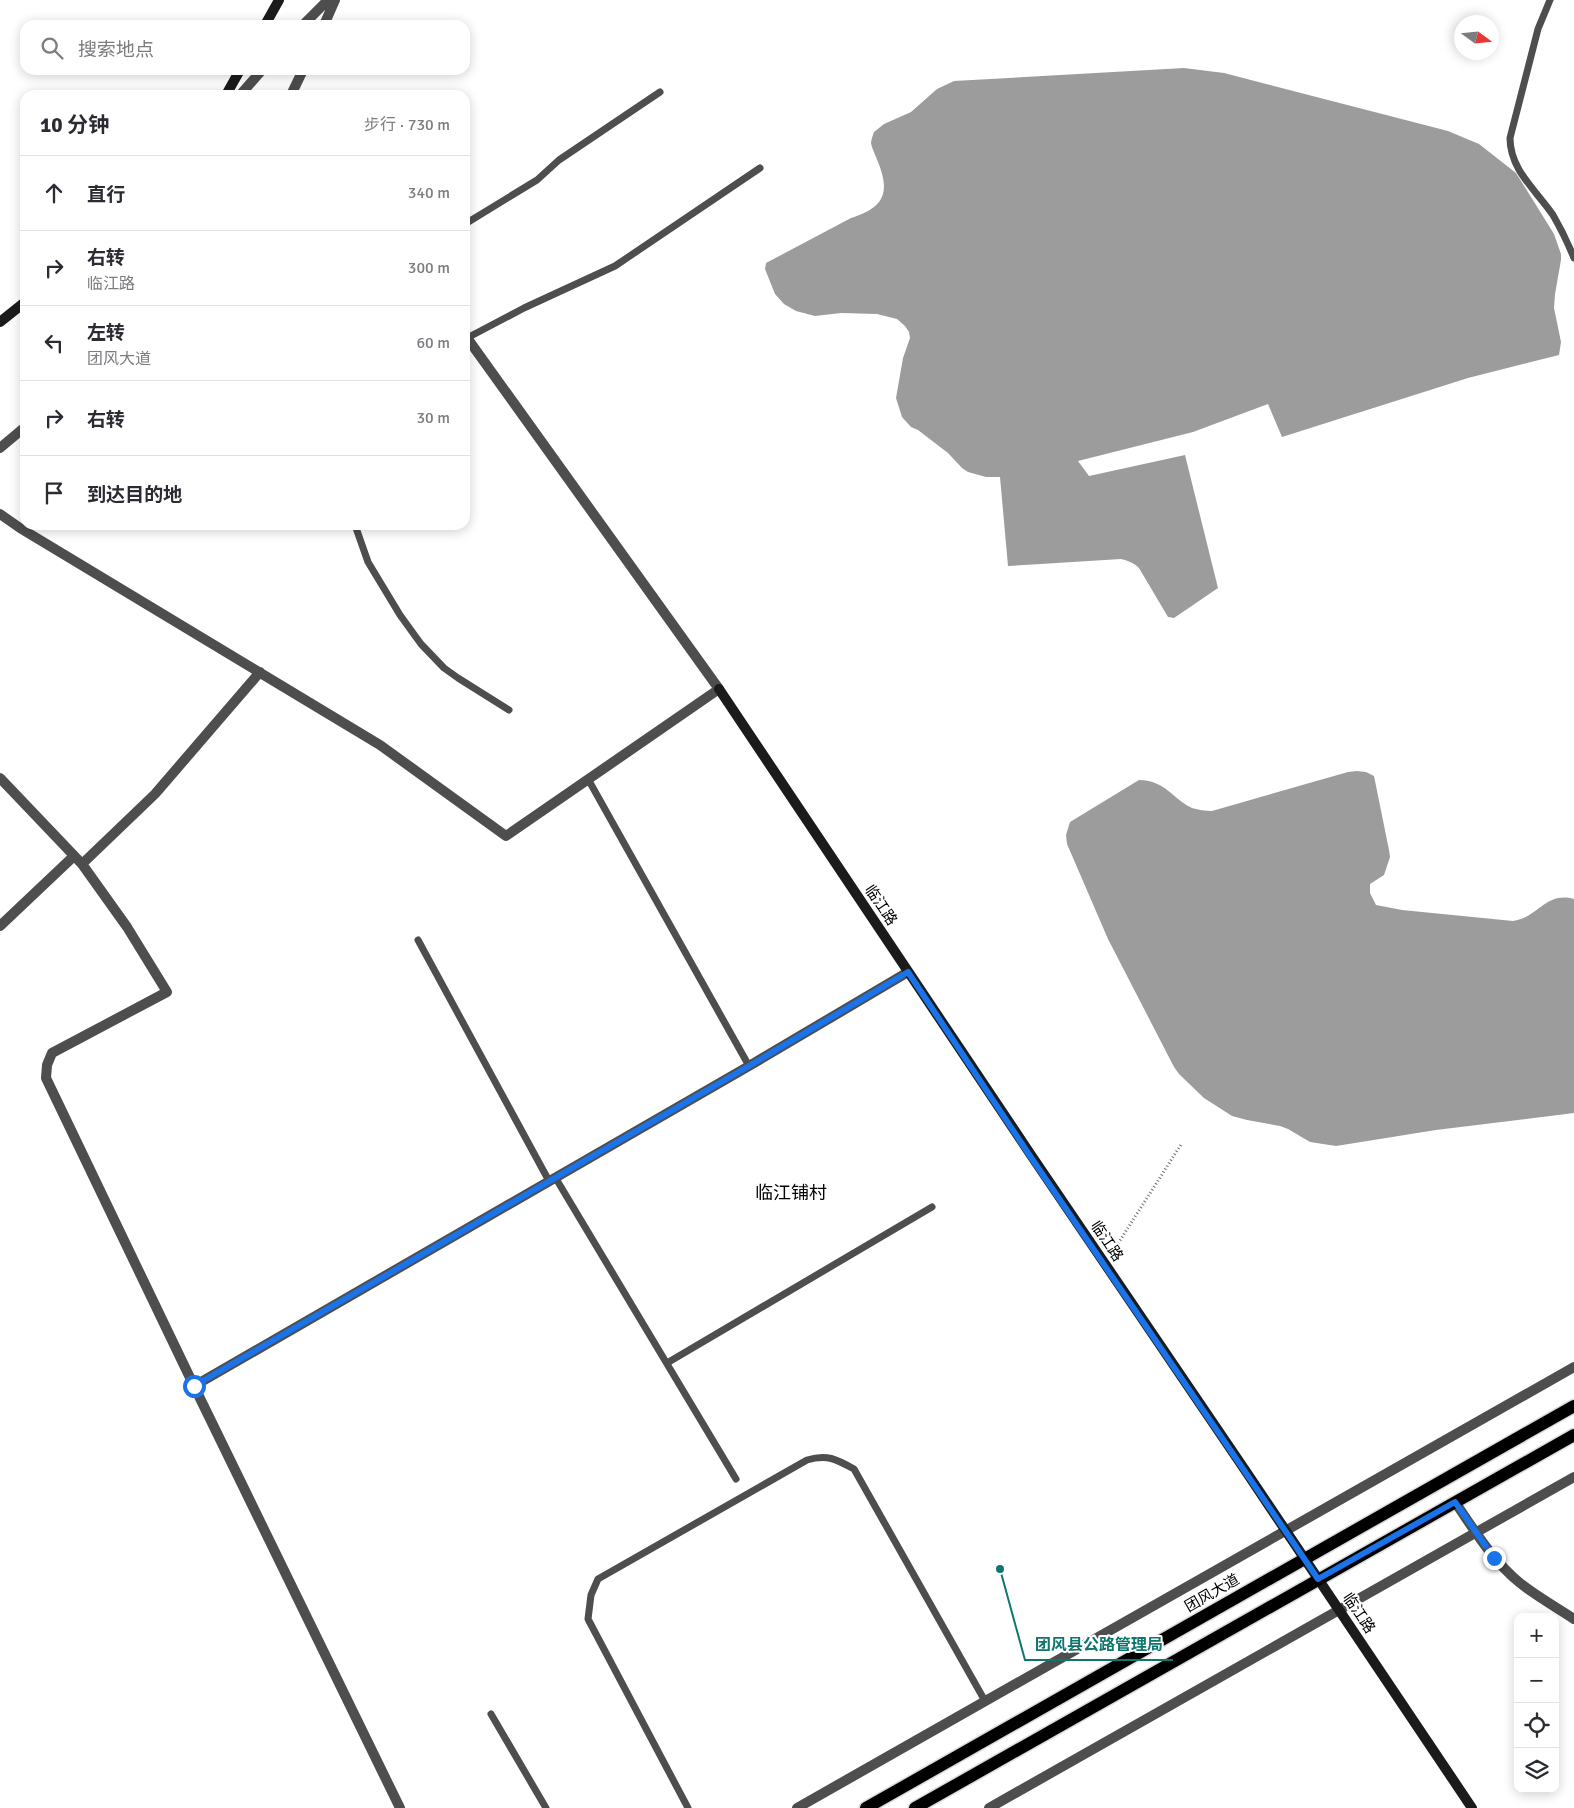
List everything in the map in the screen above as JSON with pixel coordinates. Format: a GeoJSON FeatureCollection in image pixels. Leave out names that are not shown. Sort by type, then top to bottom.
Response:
{"type":"FeatureCollection","features":[{"type":"Feature","properties":{"kind":"main road","name":"团风大道"},"geometry":{"type":"LineString","coordinates":[[866,1808],[1574,1406]]}},
{"type":"Feature","properties":{"kind":"main road"},"geometry":{"type":"LineString","coordinates":[[915,1808],[1574,1435]]}},
{"type":"Feature","properties":{"kind":"street"},"geometry":{"type":"LineString","coordinates":[[268,20],[279,0]]}},
{"type":"Feature","properties":{"kind":"street"},"geometry":{"type":"LineString","coordinates":[[308,20],[328,0]]}},
{"type":"Feature","properties":{"kind":"street"},"geometry":{"type":"LineString","coordinates":[[326,20],[335,0]]}},
{"type":"Feature","properties":{"kind":"street"},"geometry":{"type":"LineString","coordinates":[[229,90],[237,75]]}},
{"type":"Feature","properties":{"kind":"street"},"geometry":{"type":"LineString","coordinates":[[244,90],[258,75]]}},
{"type":"Feature","properties":{"kind":"street"},"geometry":{"type":"LineString","coordinates":[[293,90],[301,75]]}},
{"type":"Feature","properties":{"kind":"street"},"geometry":{"type":"LineString","coordinates":[[0,322],[20,306]]}},
{"type":"Feature","properties":{"kind":"street"},"geometry":{"type":"LineString","coordinates":[[23,530],[380,746],[506,836],[719,689],[470,343]]}},
{"type":"Feature","properties":{"kind":"street"},"geometry":{"type":"LineString","coordinates":[[0,448],[20,431]]}},
{"type":"Feature","properties":{"kind":"street"},"geometry":{"type":"LineString","coordinates":[[0,514],[20,528]]}},
{"type":"Feature","properties":{"kind":"street"},"geometry":{"type":"LineString","coordinates":[[82,864],[155,794],[260,672]]}},
{"type":"Feature","properties":{"kind":"street","name":"临江路"},"geometry":{"type":"LineString","coordinates":[[719,689],[1472,1808]]}},
{"type":"Feature","properties":{"kind":"street"},"geometry":{"type":"LineString","coordinates":[[0,778],[82,864],[127,926],[167,992],[52,1053],[47,1065],[46,1078],[400,1808]]}},
{"type":"Feature","properties":{"kind":"street"},"geometry":{"type":"LineString","coordinates":[[0,926],[74,856]]}},
{"type":"Feature","properties":{"kind":"street"},"geometry":{"type":"LineString","coordinates":[[194,1386],[749,1066],[908,972]]}},
{"type":"Feature","properties":{"kind":"street"},"geometry":{"type":"LineString","coordinates":[[797,1808],[1574,1367]]}},
{"type":"Feature","properties":{"kind":"street"},"geometry":{"type":"LineString","coordinates":[[989,1808],[1574,1477]]}},
{"type":"Feature","properties":{"kind":"street"},"geometry":{"type":"LineString","coordinates":[[1455,1502],[1494,1558],[1512,1576],[1574,1619]]}},
{"type":"Feature","properties":{"kind":"lane"},"geometry":{"type":"LineString","coordinates":[[1550,0],[1538,29],[1510,138],[1510,146],[1516,168],[1541,198],[1554,218],[1574,258]]}},
{"type":"Feature","properties":{"kind":"lane"},"geometry":{"type":"LineString","coordinates":[[470,221],[537,180],[559,160],[660,92]]}},
{"type":"Feature","properties":{"kind":"lane"},"geometry":{"type":"LineString","coordinates":[[470,335],[615,266],[760,168]]}},
{"type":"Feature","properties":{"kind":"lane"},"geometry":{"type":"LineString","coordinates":[[357,530],[368,562],[400,615],[421,644],[438,662],[458,678],[509,710]]}},
{"type":"Feature","properties":{"kind":"lane"},"geometry":{"type":"LineString","coordinates":[[588,779],[749,1066]]}},
{"type":"Feature","properties":{"kind":"lane"},"geometry":{"type":"LineString","coordinates":[[418,940],[552,1179],[667,1363],[736,1480]]}},
{"type":"Feature","properties":{"kind":"lane"},"geometry":{"type":"LineString","coordinates":[[667,1363],[932,1207]]}},
{"type":"Feature","properties":{"kind":"lane"},"geometry":{"type":"LineString","coordinates":[[688,1808],[588,1619],[591,1595],[598,1579],[807,1460],[820,1456],[840,1461],[854,1469],[985,1700]]}},
{"type":"Feature","properties":{"kind":"lane"},"geometry":{"type":"LineString","coordinates":[[490,1714],[546,1808]]}},
{"type":"Feature","properties":{"kind":"path"},"geometry":{"type":"LineString","coordinates":[[1103,1261],[1120,1242],[1182,1143]]}},
{"type":"Feature","properties":{"kind":"shaded area"},"geometry":{"type":"Polygon","coordinates":[[[1184,68],[1224,73],[1448,131],[1479,144],[1516,173],[1554,234],[1561,254],[1554,308],[1561,342],[1559,355],[1468,378],[1282,437],[1268,404],[1193,432],[1078,461],[1089,476],[1185,455],[1218,588],[1174,618],[1168,617],[1139,568],[1133,563],[1121,559],[1008,566],[1000,477],[986,477],[968,472],[948,453],[918,430],[911,427],[902,417],[896,398],[903,358],[910,338],[905,326],[897,319],[877,314],[841,313],[815,316],[796,311],[784,304],[775,294],[765,269],[766,263],[851,218],[871,210],[877,204],[884,191],[884,183],[871,143],[874,132],[884,124],[911,112],[937,89],[954,81],[1184,68]]]}},
{"type":"Feature","properties":{"kind":"shaded area"},"geometry":{"type":"Polygon","coordinates":[[[1357,771],[1366,772],[1374,776],[1390,857],[1384,875],[1370,884],[1370,893],[1376,905],[1402,910],[1513,921],[1530,915],[1556,898],[1574,899],[1574,1113],[1436,1130],[1336,1146],[1310,1142],[1280,1126],[1232,1116],[1204,1098],[1174,1067],[1108,939],[1067,844],[1066,835],[1070,822],[1139,780],[1156,783],[1192,808],[1212,811],[1357,771]]]}},
{"type":"Feature","properties":{"kind":"place","name":"团风县公路管理局"},"geometry":{"type":"Point","coordinates":[1000,1569]}},
{"type":"Feature","properties":{"kind":"district","name":"临江铺村"},"geometry":{"type":"Point","coordinates":[791,1193]}},
{"type":"Feature","properties":{"kind":"route"},"geometry":{"type":"LineString","coordinates":[[194,1386],[749,1066],[908,972],[1030,1156],[1246,1470],[1318,1579],[1455,1502],[1494,1558]]}}]}
